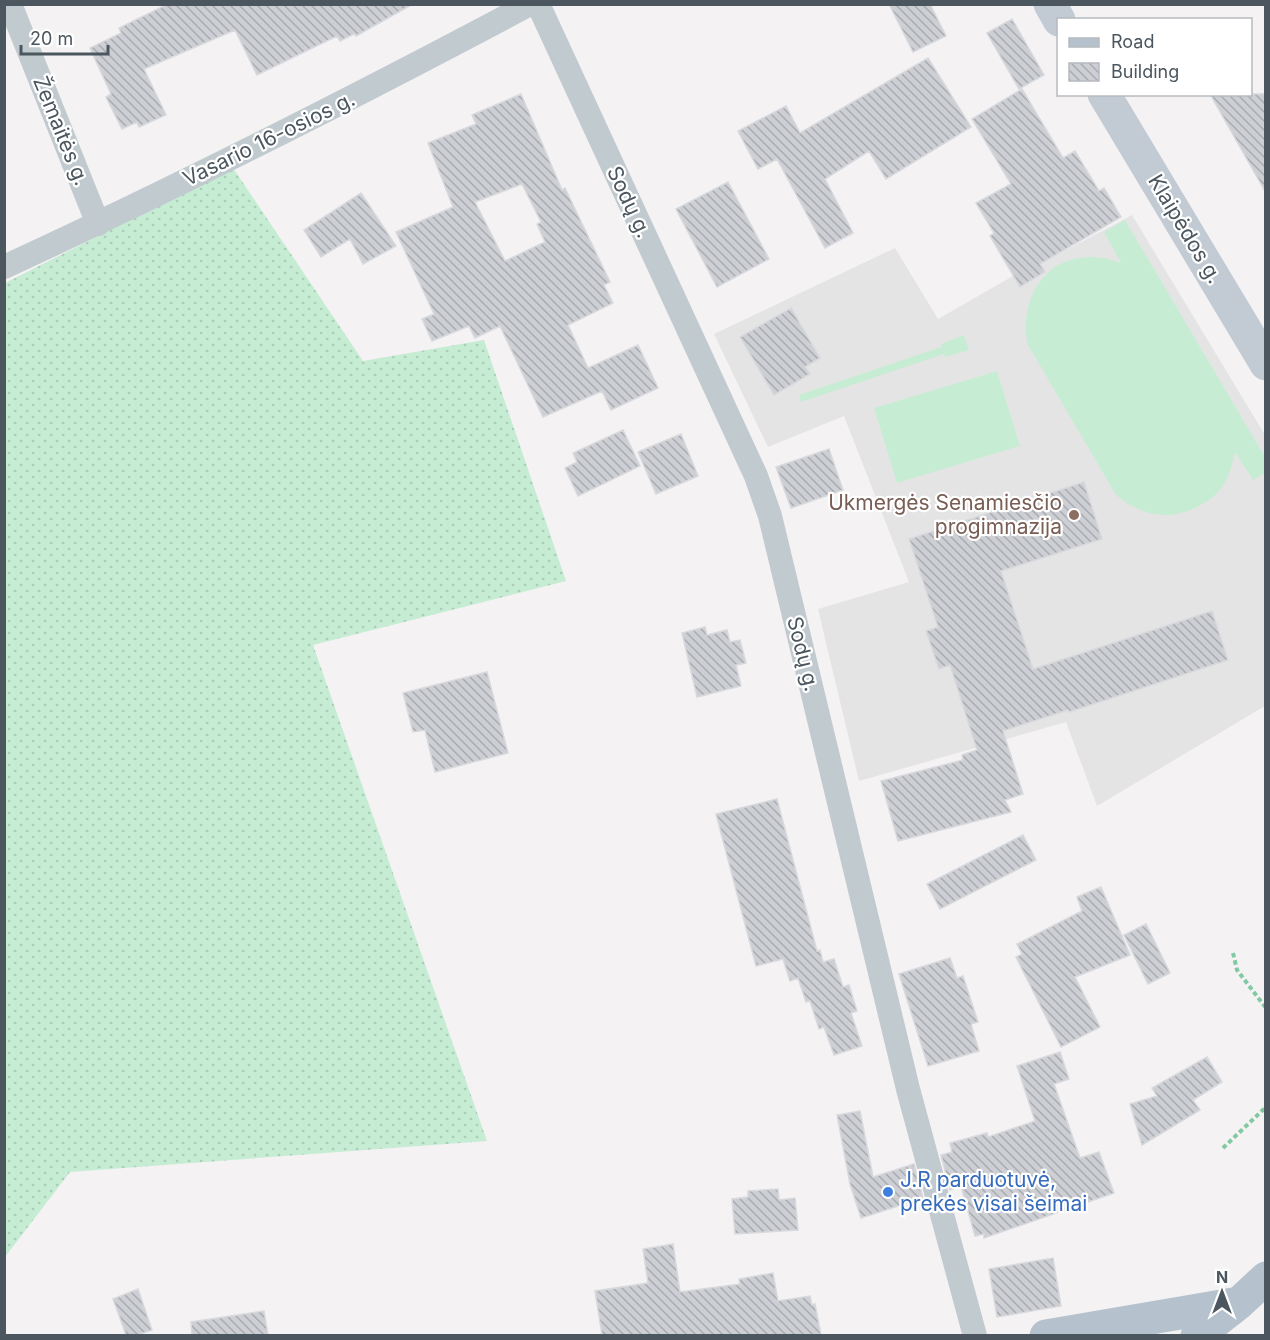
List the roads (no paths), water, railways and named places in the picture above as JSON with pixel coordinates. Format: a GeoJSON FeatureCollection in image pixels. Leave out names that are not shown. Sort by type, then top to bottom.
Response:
{"type":"FeatureCollection","features":[{"type":"Feature","properties":{"kind":"main road"},"geometry":{"type":"LineString","coordinates":[[1197,1335],[1239,1303],[1266,1278]]}},
{"type":"Feature","properties":{"kind":"main road"},"geometry":{"type":"LineString","coordinates":[[1046,1335],[1239,1303]]}},
{"type":"Feature","properties":{"kind":"street","name":"Žemaitės g."},"geometry":{"type":"LineString","coordinates":[[10,4],[98,224]]}},
{"type":"Feature","properties":{"kind":"street","name":"Vasario 16-osios g."},"geometry":{"type":"LineString","coordinates":[[4,267],[98,224],[394,77],[530,4]]}},
{"type":"Feature","properties":{"kind":"street","name":"Sodų g."},"geometry":{"type":"LineString","coordinates":[[538,4],[756,476],[770,516],[908,1089],[975,1335]]}},
{"type":"Feature","properties":{"kind":"street"},"geometry":{"type":"LineString","coordinates":[[1050,4],[1058,18]]}},
{"type":"Feature","properties":{"kind":"street","name":"Klaipėdos g."},"geometry":{"type":"LineString","coordinates":[[1105,96],[1266,364]]}},
{"type":"Feature","properties":{"kind":"place","name":"Ukmergės Senamiesčio progimnazija"},"geometry":{"type":"Point","coordinates":[1074,515]}},
{"type":"Feature","properties":{"kind":"place","name":"J.R parduotuvė, prekės visai šeimai"},"geometry":{"type":"Point","coordinates":[888,1192]}}]}
